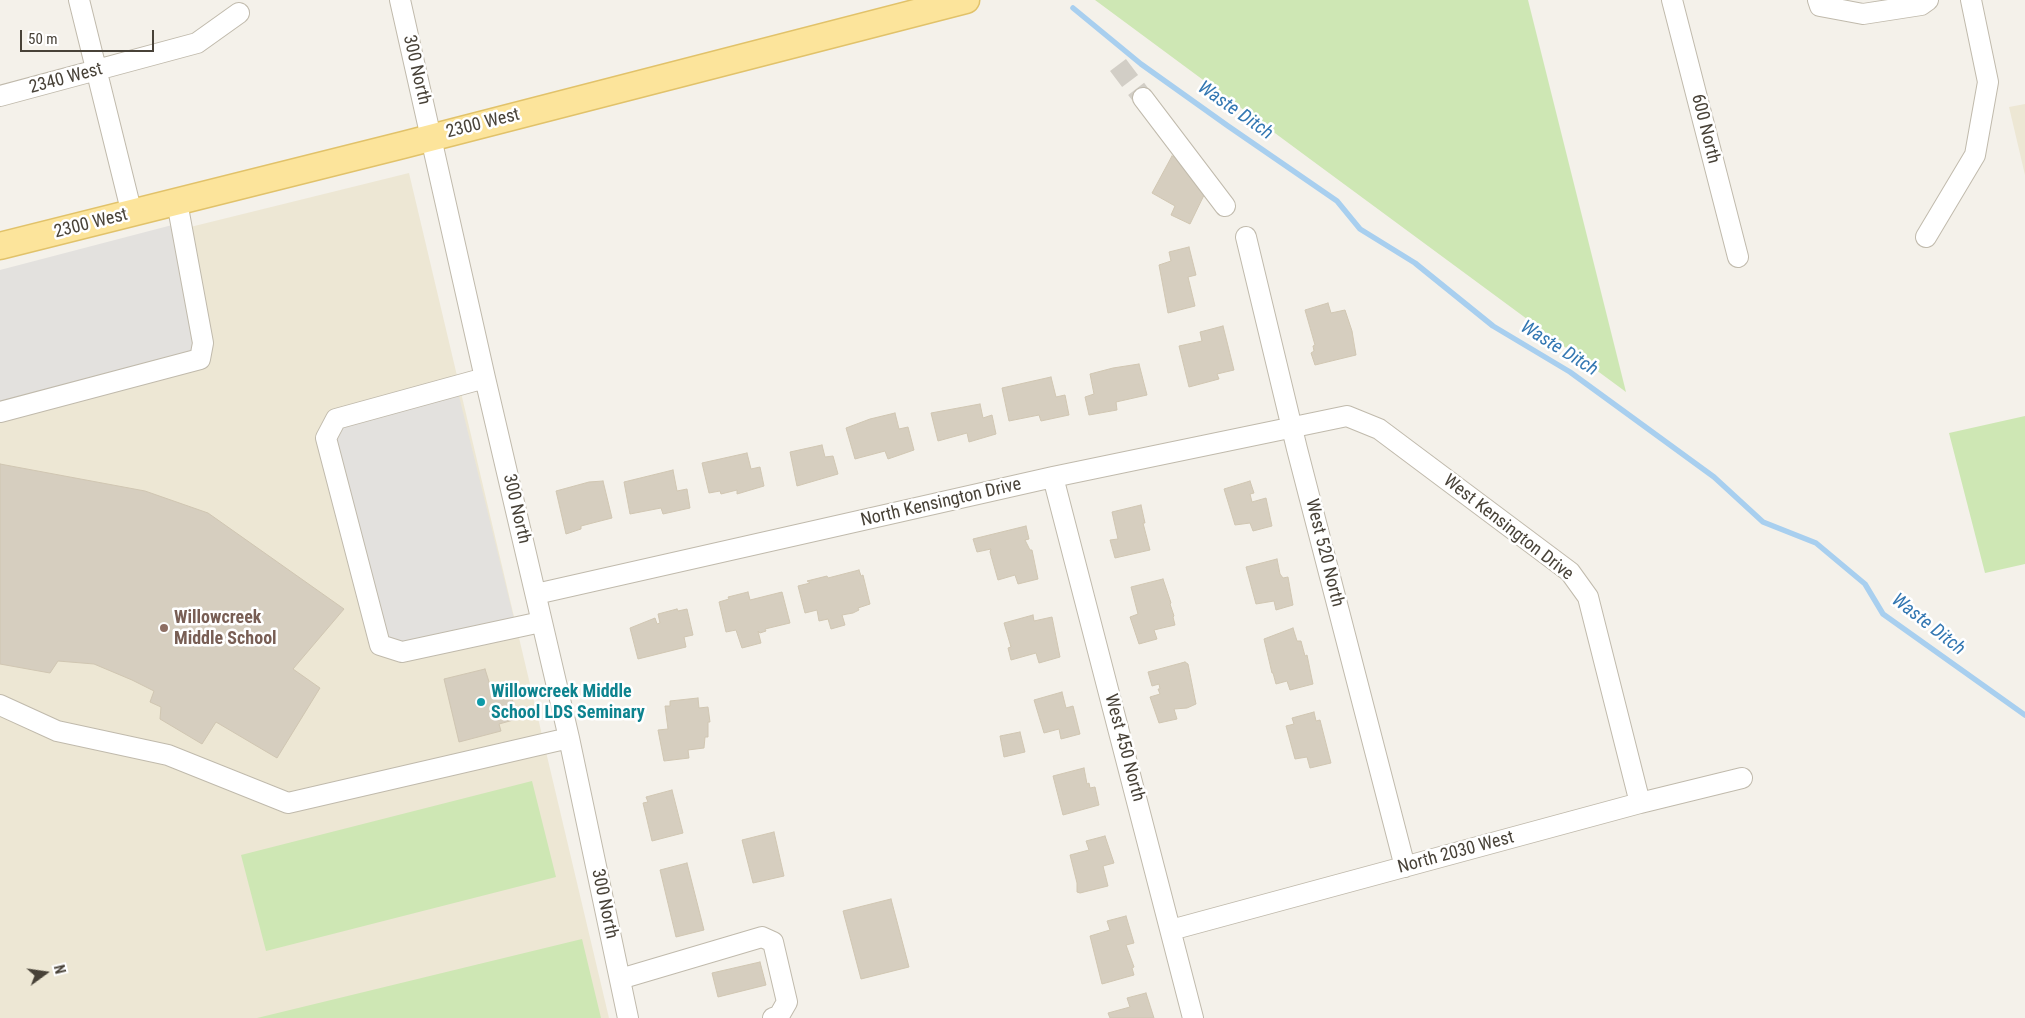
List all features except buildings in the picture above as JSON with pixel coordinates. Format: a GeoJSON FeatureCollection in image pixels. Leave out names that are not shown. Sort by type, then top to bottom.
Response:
{"type":"FeatureCollection","features":[{"type":"Feature","properties":{"kind":"main road","name":"2300 West"},"geometry":{"type":"LineString","coordinates":[[0,246],[132,214],[966,0]]}},
{"type":"Feature","properties":{"kind":"street"},"geometry":{"type":"LineString","coordinates":[[79,0],[132,214]]}},
{"type":"Feature","properties":{"kind":"street","name":"300 North"},"geometry":{"type":"LineString","coordinates":[[400,0],[485,378],[569,738],[628,1018]]}},
{"type":"Feature","properties":{"kind":"street","name":"600 North"},"geometry":{"type":"LineString","coordinates":[[1672,0],[1738,257]]}},
{"type":"Feature","properties":{"kind":"street"},"geometry":{"type":"LineString","coordinates":[[1818,0],[1820,6],[1863,14],[1920,5],[1928,0]]}},
{"type":"Feature","properties":{"kind":"street"},"geometry":{"type":"LineString","coordinates":[[1926,237],[1974,155],[1976,146],[1988,82],[1972,0]]}},
{"type":"Feature","properties":{"kind":"street","name":"2340 West"},"geometry":{"type":"LineString","coordinates":[[0,96],[197,43],[239,13]]}},
{"type":"Feature","properties":{"kind":"street"},"geometry":{"type":"LineString","coordinates":[[1143,98],[1225,206]]}},
{"type":"Feature","properties":{"kind":"street"},"geometry":{"type":"LineString","coordinates":[[0,412],[200,359],[203,343],[177,202]]}},
{"type":"Feature","properties":{"kind":"street","name":"West 520 North"},"geometry":{"type":"LineString","coordinates":[[1246,237],[1292,426],[1405,867]]}},
{"type":"Feature","properties":{"kind":"street"},"geometry":{"type":"LineString","coordinates":[[485,378],[336,418],[326,438],[380,645],[402,652],[541,622]]}},
{"type":"Feature","properties":{"kind":"street","name":"North Kensington Drive"},"geometry":{"type":"LineString","coordinates":[[536,594],[1053,477],[1347,416]]}},
{"type":"Feature","properties":{"kind":"street","name":"West Kensington Drive"},"geometry":{"type":"LineString","coordinates":[[1347,416],[1380,429],[1570,572],[1588,598],[1640,803]]}},
{"type":"Feature","properties":{"kind":"street","name":"West 450 North"},"geometry":{"type":"LineString","coordinates":[[1053,477],[1193,1018]]}},
{"type":"Feature","properties":{"kind":"street"},"geometry":{"type":"LineString","coordinates":[[0,705],[58,731],[168,755],[288,804],[569,738]]}},
{"type":"Feature","properties":{"kind":"street","name":"North 2030 West"},"geometry":{"type":"LineString","coordinates":[[1171,930],[1640,803],[1742,778]]}},
{"type":"Feature","properties":{"kind":"street"},"geometry":{"type":"LineString","coordinates":[[620,979],[762,937],[773,942],[787,1002],[779,1016],[773,1018]]}},
{"type":"Feature","properties":{"kind":"shaded area"},"geometry":{"type":"Polygon","coordinates":[[[2025,104],[2025,175],[2009,107],[2025,104]]]}},
{"type":"Feature","properties":{"kind":"shaded area"},"geometry":{"type":"Polygon","coordinates":[[[409,173],[609,1018],[0,1018],[0,274],[409,173]]]}},
{"type":"Feature","properties":{"kind":"shaded area"},"geometry":{"type":"Polygon","coordinates":[[[176,224],[199,351],[0,403],[0,270],[176,224]]]}},
{"type":"Feature","properties":{"kind":"shaded area"},"geometry":{"type":"Polygon","coordinates":[[[458,392],[515,623],[406,646],[388,640],[334,439],[344,422],[458,392]]]}},
{"type":"Feature","properties":{"kind":"green space"},"geometry":{"type":"Polygon","coordinates":[[[1095,0],[1528,0],[1626,392],[1310,159],[1095,0]]]}},
{"type":"Feature","properties":{"kind":"green space"},"geometry":{"type":"Polygon","coordinates":[[[2025,416],[2025,564],[1985,573],[1949,433],[2025,416]]]}},
{"type":"Feature","properties":{"kind":"green space"},"geometry":{"type":"Polygon","coordinates":[[[532,781],[556,877],[266,951],[241,855],[532,781]]]}},
{"type":"Feature","properties":{"kind":"green space"},"geometry":{"type":"Polygon","coordinates":[[[582,939],[601,1018],[257,1018],[582,939]]]}},
{"type":"Feature","properties":{"kind":"waterway","name":"Waste Ditch"},"geometry":{"type":"LineString","coordinates":[[1073,8],[1141,64],[1337,201],[1360,229],[1415,263],[1493,326],[1570,372],[1714,477],[1763,522],[1816,543],[1865,584],[1883,614],[2025,715]]}},
{"type":"Feature","properties":{"kind":"tunnel"},"geometry":{"type":"LineString","coordinates":[[1118,65],[1143,98]]}},
{"type":"Feature","properties":{"kind":"place","name":"Willowcreek Middle School"},"geometry":{"type":"Point","coordinates":[164,628]}},
{"type":"Feature","properties":{"kind":"place","name":"Willowcreek Middle School LDS Seminary"},"geometry":{"type":"Point","coordinates":[481,702]}}]}
